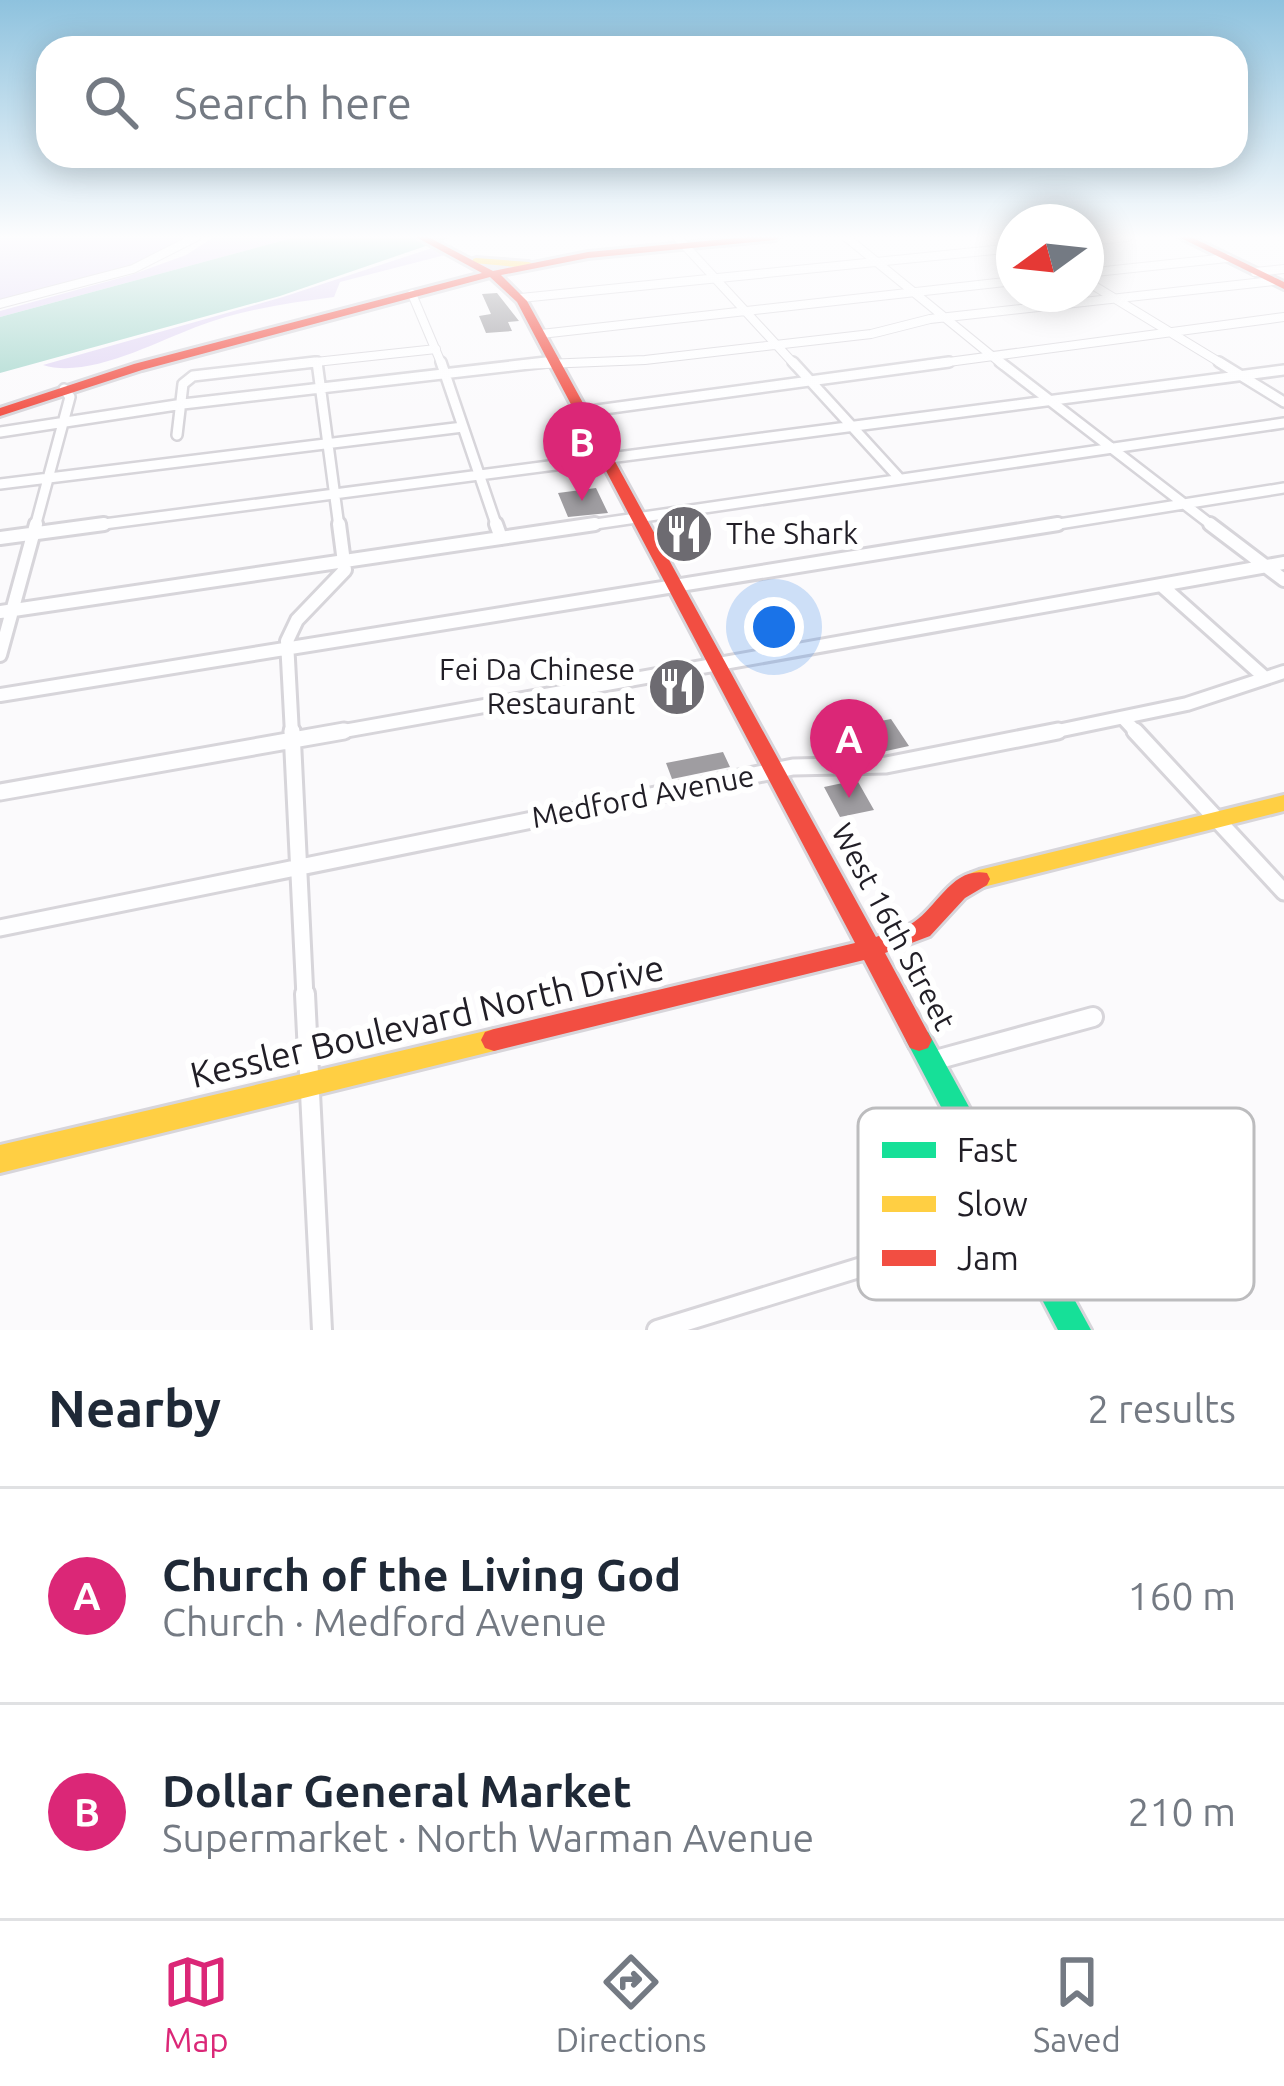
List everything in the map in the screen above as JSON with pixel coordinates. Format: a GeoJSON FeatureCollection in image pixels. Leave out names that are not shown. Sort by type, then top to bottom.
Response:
{"type":"FeatureCollection","features":[{"type":"Feature","properties":{"kind":"main road"},"geometry":{"type":"LineString","coordinates":[[0,412],[64,389],[393,299]]}},
{"type":"Feature","properties":{"kind":"main road","name":"West 16th Street"},"geometry":{"type":"LineString","coordinates":[[516,299],[541,334],[956,1108]]}},
{"type":"Feature","properties":{"kind":"main road","name":"Kessler Boulevard North Drive"},"geometry":{"type":"LineString","coordinates":[[0,1159],[870,949],[922,929],[958,892],[989,874],[1284,803]]}},
{"type":"Feature","properties":{"kind":"main road","name":"West 16th Street"},"geometry":{"type":"LineString","coordinates":[[1059,1300],[1075,1330]]}},
{"type":"Feature","properties":{"kind":"street"},"geometry":{"type":"LineString","coordinates":[[414,299],[501,538]]}},
{"type":"Feature","properties":{"kind":"street"},"geometry":{"type":"LineString","coordinates":[[734,299],[900,479]]}},
{"type":"Feature","properties":{"kind":"street"},"geometry":{"type":"LineString","coordinates":[[541,334],[851,299]]}},
{"type":"Feature","properties":{"kind":"street"},"geometry":{"type":"LineString","coordinates":[[918,299],[1284,580]]}},
{"type":"Feature","properties":{"kind":"street"},"geometry":{"type":"LineString","coordinates":[[0,432],[180,404],[555,362],[632,361],[1114,299]]}},
{"type":"Feature","properties":{"kind":"street"},"geometry":{"type":"LineString","coordinates":[[1115,299],[1284,402]]}},
{"type":"Feature","properties":{"kind":"street"},"geometry":{"type":"LineString","coordinates":[[583,412],[1284,317]]}},
{"type":"Feature","properties":{"kind":"street"},"geometry":{"type":"LineString","coordinates":[[177,435],[182,384],[217,372],[436,349]]}},
{"type":"Feature","properties":{"kind":"street"},"geometry":{"type":"LineString","coordinates":[[203,350],[217,357],[217,372]]}},
{"type":"Feature","properties":{"kind":"street"},"geometry":{"type":"LineString","coordinates":[[317,362],[343,561],[339,582],[293,624],[287,648],[322,1330]]}},
{"type":"Feature","properties":{"kind":"street"},"geometry":{"type":"LineString","coordinates":[[0,538],[335,498],[1284,370]]}},
{"type":"Feature","properties":{"kind":"street"},"geometry":{"type":"LineString","coordinates":[[0,655],[6,611],[64,422],[70,397],[64,389]]}},
{"type":"Feature","properties":{"kind":"street"},"geometry":{"type":"LineString","coordinates":[[6,611],[1284,423]]}},
{"type":"Feature","properties":{"kind":"street"},"geometry":{"type":"LineString","coordinates":[[0,484],[463,427]]}},
{"type":"Feature","properties":{"kind":"street"},"geometry":{"type":"LineString","coordinates":[[0,694],[1284,488]]}},
{"type":"Feature","properties":{"kind":"street"},"geometry":{"type":"LineString","coordinates":[[0,792],[1284,563]]}},
{"type":"Feature","properties":{"kind":"street"},"geometry":{"type":"LineString","coordinates":[[1161,585],[1263,676]]}},
{"type":"Feature","properties":{"kind":"street","name":"Medford Avenue"},"geometry":{"type":"LineString","coordinates":[[0,928],[774,771],[901,762],[1124,719],[1223,694],[1284,672]]}},
{"type":"Feature","properties":{"kind":"street"},"geometry":{"type":"LineString","coordinates":[[1124,719],[1284,892]]}},
{"type":"Feature","properties":{"kind":"street"},"geometry":{"type":"LineString","coordinates":[[931,1061],[1094,1017]]}},
{"type":"Feature","properties":{"kind":"street"},"geometry":{"type":"LineString","coordinates":[[657,1330],[858,1268]]}},
{"type":"Feature","properties":{"kind":"shaded area"},"geometry":{"type":"Polygon","coordinates":[[[43,299],[66,299],[0,317],[0,311],[43,299]]]}},
{"type":"Feature","properties":{"kind":"shaded area"},"geometry":{"type":"Polygon","coordinates":[[[66,299],[269,299],[0,373],[0,317],[66,299]]]}},
{"type":"Feature","properties":{"kind":"shaded area"},"geometry":{"type":"Polygon","coordinates":[[[276,299],[321,299],[230,316],[100,363],[43,365],[276,299]]]}},
{"type":"Feature","properties":{"kind":"building"},"geometry":{"type":"Polygon","coordinates":[[[484,299],[502,299],[519,321],[508,322],[512,331],[486,333],[479,316],[491,314],[484,299]]]}},
{"type":"Feature","properties":{"kind":"building"},"geometry":{"type":"Polygon","coordinates":[[[596,488],[608,513],[568,517],[558,493],[596,488]]]}},
{"type":"Feature","properties":{"kind":"building"},"geometry":{"type":"Polygon","coordinates":[[[891,719],[909,746],[877,753],[865,724],[891,719]]]}},
{"type":"Feature","properties":{"kind":"building"},"geometry":{"type":"Polygon","coordinates":[[[723,752],[730,767],[672,779],[666,763],[723,752]]]}},
{"type":"Feature","properties":{"kind":"building"},"geometry":{"type":"Polygon","coordinates":[[[857,780],[874,810],[840,817],[824,787],[857,780]]]}},
{"type":"Feature","properties":{"kind":"traffic: fast"},"geometry":{"type":"LineString","coordinates":[[919,1040],[956,1108]]}},
{"type":"Feature","properties":{"kind":"traffic: fast"},"geometry":{"type":"LineString","coordinates":[[1059,1300],[1075,1330]]}},
{"type":"Feature","properties":{"kind":"traffic: slow"},"geometry":{"type":"LineString","coordinates":[[979,879],[1284,803]]}},
{"type":"Feature","properties":{"kind":"traffic: slow"},"geometry":{"type":"LineString","coordinates":[[0,1159],[494,1040]]}},
{"type":"Feature","properties":{"kind":"traffic: jam"},"geometry":{"type":"LineString","coordinates":[[0,412],[138,367],[396,299]]}},
{"type":"Feature","properties":{"kind":"traffic: jam"},"geometry":{"type":"LineString","coordinates":[[520,299],[919,1040]]}},
{"type":"Feature","properties":{"kind":"traffic: jam"},"geometry":{"type":"LineString","coordinates":[[494,1040],[870,949],[922,929],[957,892],[979,879]]}},
{"type":"Feature","properties":{"kind":"place","name":"Dollar General Market"},"geometry":{"type":"Point","coordinates":[582,501]}},
{"type":"Feature","properties":{"kind":"place","name":"The Shark"},"geometry":{"type":"Point","coordinates":[684,534]}},
{"type":"Feature","properties":{"kind":"place","name":"Fei Da Chinese Restaurant"},"geometry":{"type":"Point","coordinates":[677,687]}},
{"type":"Feature","properties":{"kind":"place","name":"Church of the Living God"},"geometry":{"type":"Point","coordinates":[849,798]}}]}
